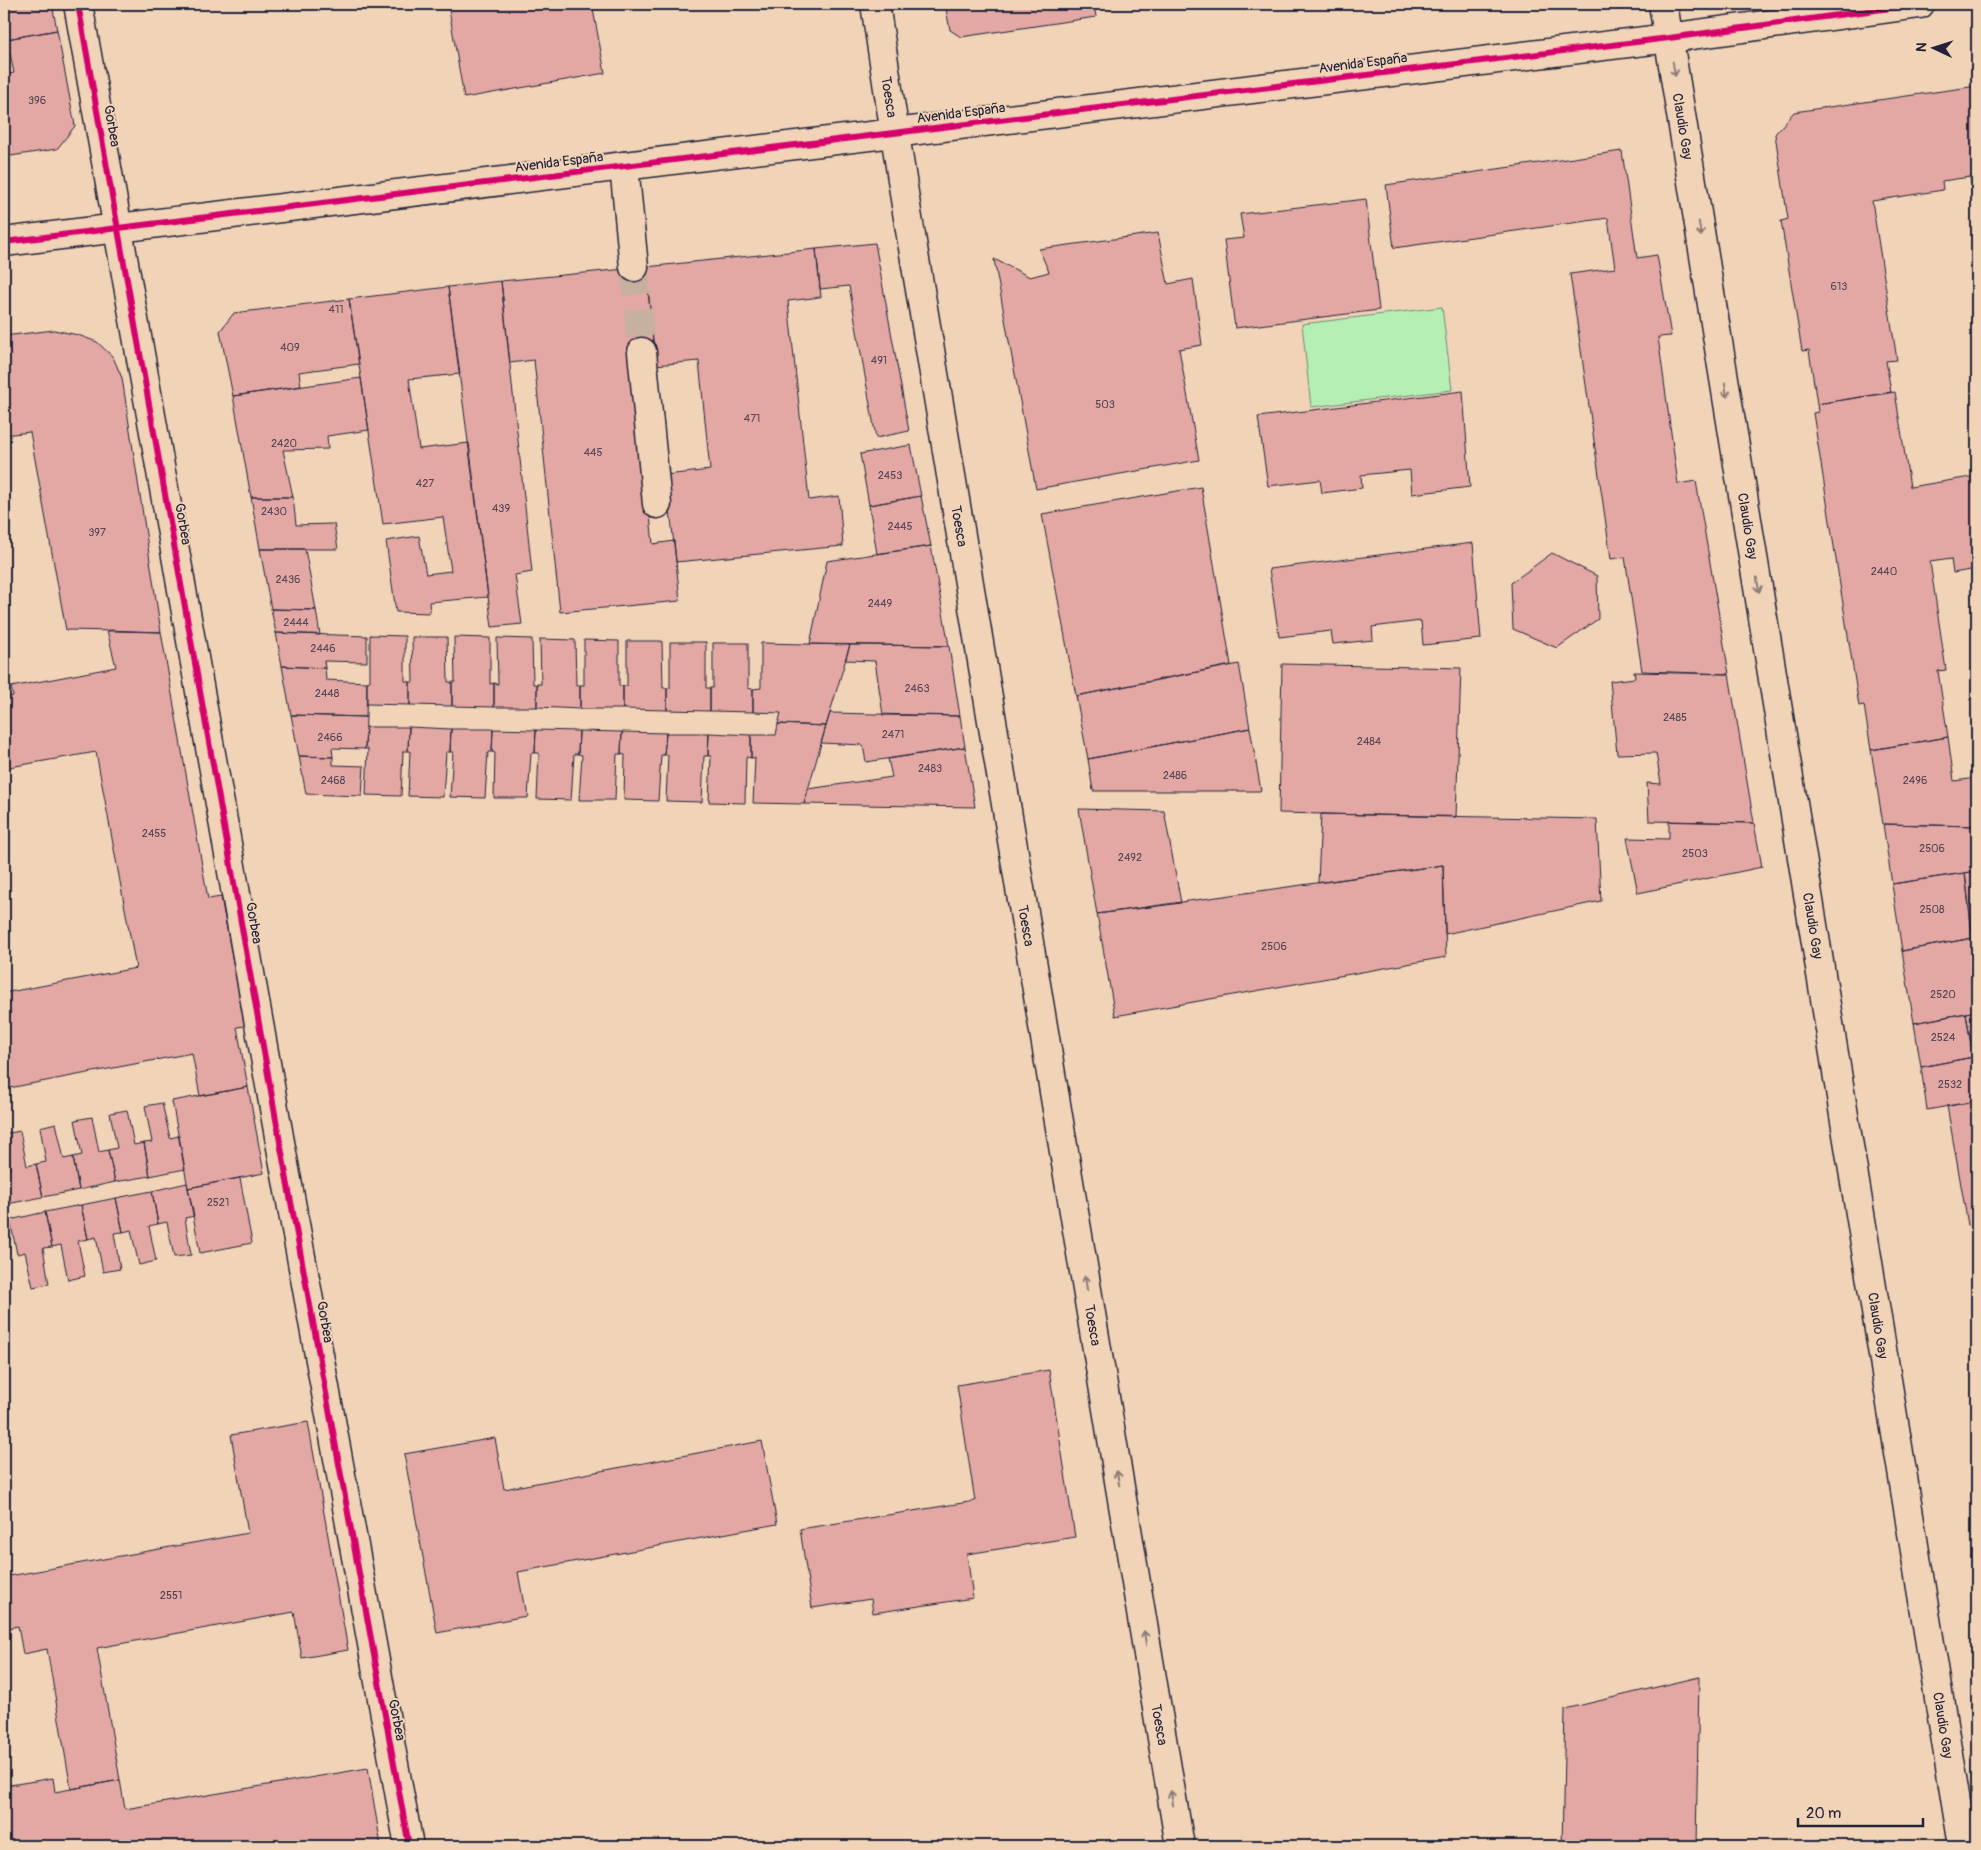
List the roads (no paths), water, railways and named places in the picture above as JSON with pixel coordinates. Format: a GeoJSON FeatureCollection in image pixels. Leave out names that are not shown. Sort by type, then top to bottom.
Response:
{"type":"FeatureCollection","features":[{"type":"Feature","properties":{"kind":"street","name":"Gorbea"},"geometry":{"type":"LineString","coordinates":[[78,4],[287,1182],[409,1846]]}},
{"type":"Feature","properties":{"kind":"street","name":"Toesca"},"geometry":{"type":"LineString","coordinates":[[875,4],[894,134],[1180,1846]]}},
{"type":"Feature","properties":{"kind":"street","name":"Claudio Gay"},"geometry":{"type":"LineString","coordinates":[[1663,4],[1964,1846]]}},
{"type":"Feature","properties":{"kind":"street","name":"Avenida España"},"geometry":{"type":"LineString","coordinates":[[4,242],[1669,38],[1920,4]]}},
{"type":"Feature","properties":{"kind":"street"},"geometry":{"type":"LineString","coordinates":[[624,166],[634,268]]}},
{"type":"Feature","properties":{"kind":"street"},"geometry":{"type":"LineString","coordinates":[[642,352],[657,504]]}},
{"type":"Feature","properties":{"kind":"tunnel"},"geometry":{"type":"LineString","coordinates":[[634,267],[642,352]]}}]}
